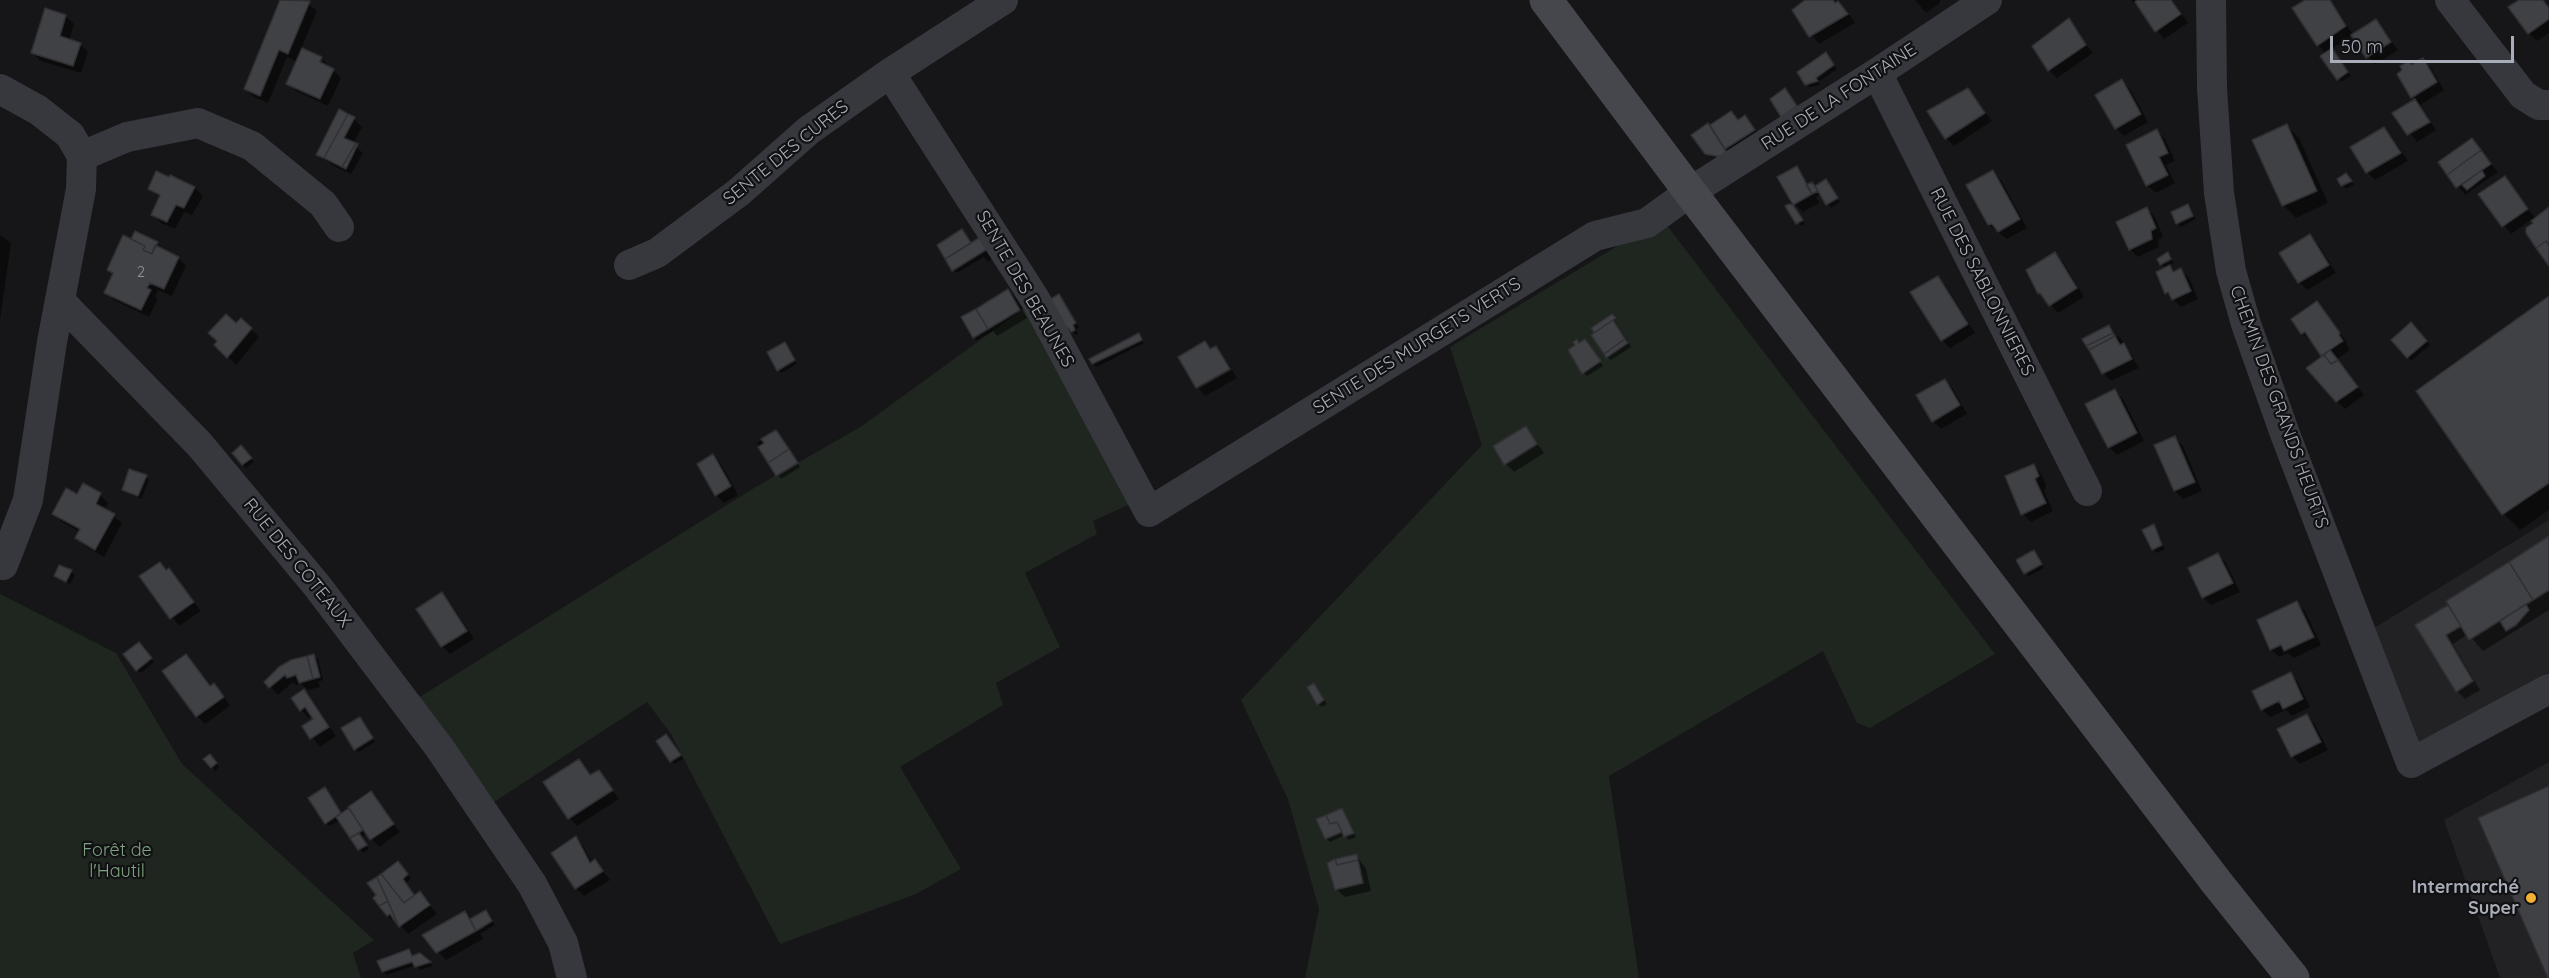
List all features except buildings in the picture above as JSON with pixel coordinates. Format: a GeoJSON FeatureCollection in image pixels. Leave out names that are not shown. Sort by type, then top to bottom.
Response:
{"type":"FeatureCollection","features":[{"type":"Feature","properties":{"kind":"main road"},"geometry":{"type":"LineString","coordinates":[[1546,0],[2217,883],[2293,978]]}},
{"type":"Feature","properties":{"kind":"street","name":"SENTE DES CURES"},"geometry":{"type":"LineString","coordinates":[[628,265],[657,253],[739,192],[809,130],[890,73],[1003,0]]}},
{"type":"Feature","properties":{"kind":"street","name":"RUE DE LA FONTAINE"},"geometry":{"type":"LineString","coordinates":[[1690,192],[1987,0]]}},
{"type":"Feature","properties":{"kind":"street","name":"CHEMIN DES GRANDS HEURTS"},"geometry":{"type":"LineString","coordinates":[[2211,0],[2212,88],[2218,170],[2231,271],[2246,324],[2285,434],[2411,763],[2549,689]]}},
{"type":"Feature","properties":{"kind":"street"},"geometry":{"type":"LineString","coordinates":[[2450,0],[2523,95],[2540,105],[2549,105]]}},
{"type":"Feature","properties":{"kind":"street","name":"SENTE DES BEAUNES"},"geometry":{"type":"LineString","coordinates":[[890,73],[1035,299],[1149,512]]}},
{"type":"Feature","properties":{"kind":"street","name":"RUE DES SABLONNIERES"},"geometry":{"type":"LineString","coordinates":[[1877,73],[2087,491]]}},
{"type":"Feature","properties":{"kind":"street"},"geometry":{"type":"LineString","coordinates":[[0,89],[38,110],[70,135],[82,156],[81,189],[60,301],[28,500],[3,565]]}},
{"type":"Feature","properties":{"kind":"street"},"geometry":{"type":"LineString","coordinates":[[82,156],[127,137],[198,123],[252,146],[323,204],[339,227]]}},
{"type":"Feature","properties":{"kind":"street","name":"SENTE DES MURGETS VERTS"},"geometry":{"type":"LineString","coordinates":[[1149,512],[1595,236],[1647,223],[1690,192]]}},
{"type":"Feature","properties":{"kind":"street","name":"RUE DES COTEAUX"},"geometry":{"type":"LineString","coordinates":[[60,301],[200,445],[333,606],[439,747],[532,884],[563,943],[572,978]]}},
{"type":"Feature","properties":{"kind":"shaded area"},"geometry":{"type":"Polygon","coordinates":[[[2549,520],[2549,677],[2430,749],[2413,741],[2371,630],[2549,520]]]}},
{"type":"Feature","properties":{"kind":"shaded area"},"geometry":{"type":"Polygon","coordinates":[[[2549,762],[2549,978],[2500,978],[2444,820],[2549,762]]]}},
{"type":"Feature","properties":{"kind":"green space"},"geometry":{"type":"Polygon","coordinates":[[[1662,219],[1995,654],[1870,728],[1857,723],[1823,651],[1609,776],[1639,978],[1305,978],[1319,909],[1288,799],[1241,700],[1482,445],[1450,347],[1662,219]]]}},
{"type":"Feature","properties":{"kind":"green space"},"geometry":{"type":"Polygon","coordinates":[[[1027,306],[1137,501],[1093,521],[1097,534],[1025,573],[1060,647],[996,683],[1003,705],[900,767],[961,869],[916,894],[780,944],[671,734],[647,702],[491,804],[418,698],[754,488],[862,426],[1027,306]]]}},
{"type":"Feature","properties":{"kind":"green space","name":"Forêt de l'Hautil"},"geometry":{"type":"Polygon","coordinates":[[[0,594],[116,653],[182,764],[374,940],[353,953],[361,978],[0,978],[0,594]]]}},
{"type":"Feature","properties":{"kind":"place","name":"Intermarché Super"},"geometry":{"type":"Point","coordinates":[2531,898]}}]}
